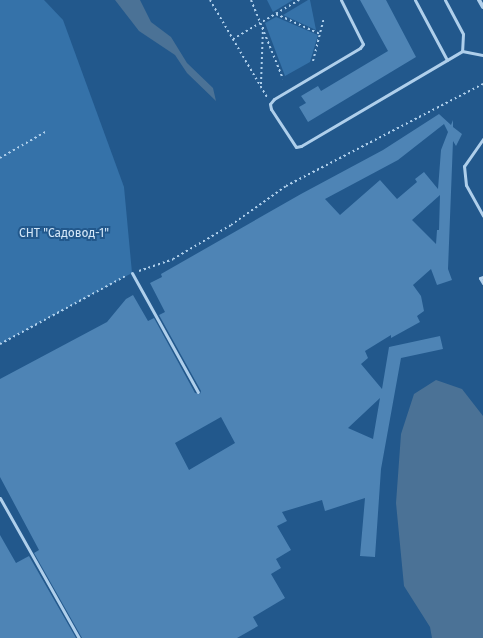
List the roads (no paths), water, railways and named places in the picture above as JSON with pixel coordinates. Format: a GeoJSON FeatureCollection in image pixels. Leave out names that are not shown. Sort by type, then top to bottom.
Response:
{"type":"FeatureCollection","features":[{"type":"Feature","properties":{"kind":"street"},"geometry":{"type":"LineString","coordinates":[[479,0],[483,7]]}},
{"type":"Feature","properties":{"kind":"lane"},"geometry":{"type":"LineString","coordinates":[[341,0],[363,44],[360,48],[271,103],[271,109],[292,144],[301,146],[462,51],[483,55]]}},
{"type":"Feature","properties":{"kind":"lane"},"geometry":{"type":"LineString","coordinates":[[415,0],[447,60]]}},
{"type":"Feature","properties":{"kind":"lane"},"geometry":{"type":"LineString","coordinates":[[445,0],[463,34],[462,51]]}},
{"type":"Feature","properties":{"kind":"lane"},"geometry":{"type":"LineString","coordinates":[[483,139],[464,166],[466,185],[483,216]]}},
{"type":"Feature","properties":{"kind":"lane"},"geometry":{"type":"LineString","coordinates":[[132,273],[198,392]]}},
{"type":"Feature","properties":{"kind":"lane"},"geometry":{"type":"LineString","coordinates":[[483,277],[480,278],[483,283]]}},
{"type":"Feature","properties":{"kind":"lane"},"geometry":{"type":"LineString","coordinates":[[0,498],[79,638]]}},
{"type":"Feature","properties":{"kind":"park label","name":"СНТ \"Садовод-1\""},"geometry":{"type":"Point","coordinates":[64,234]}}]}
